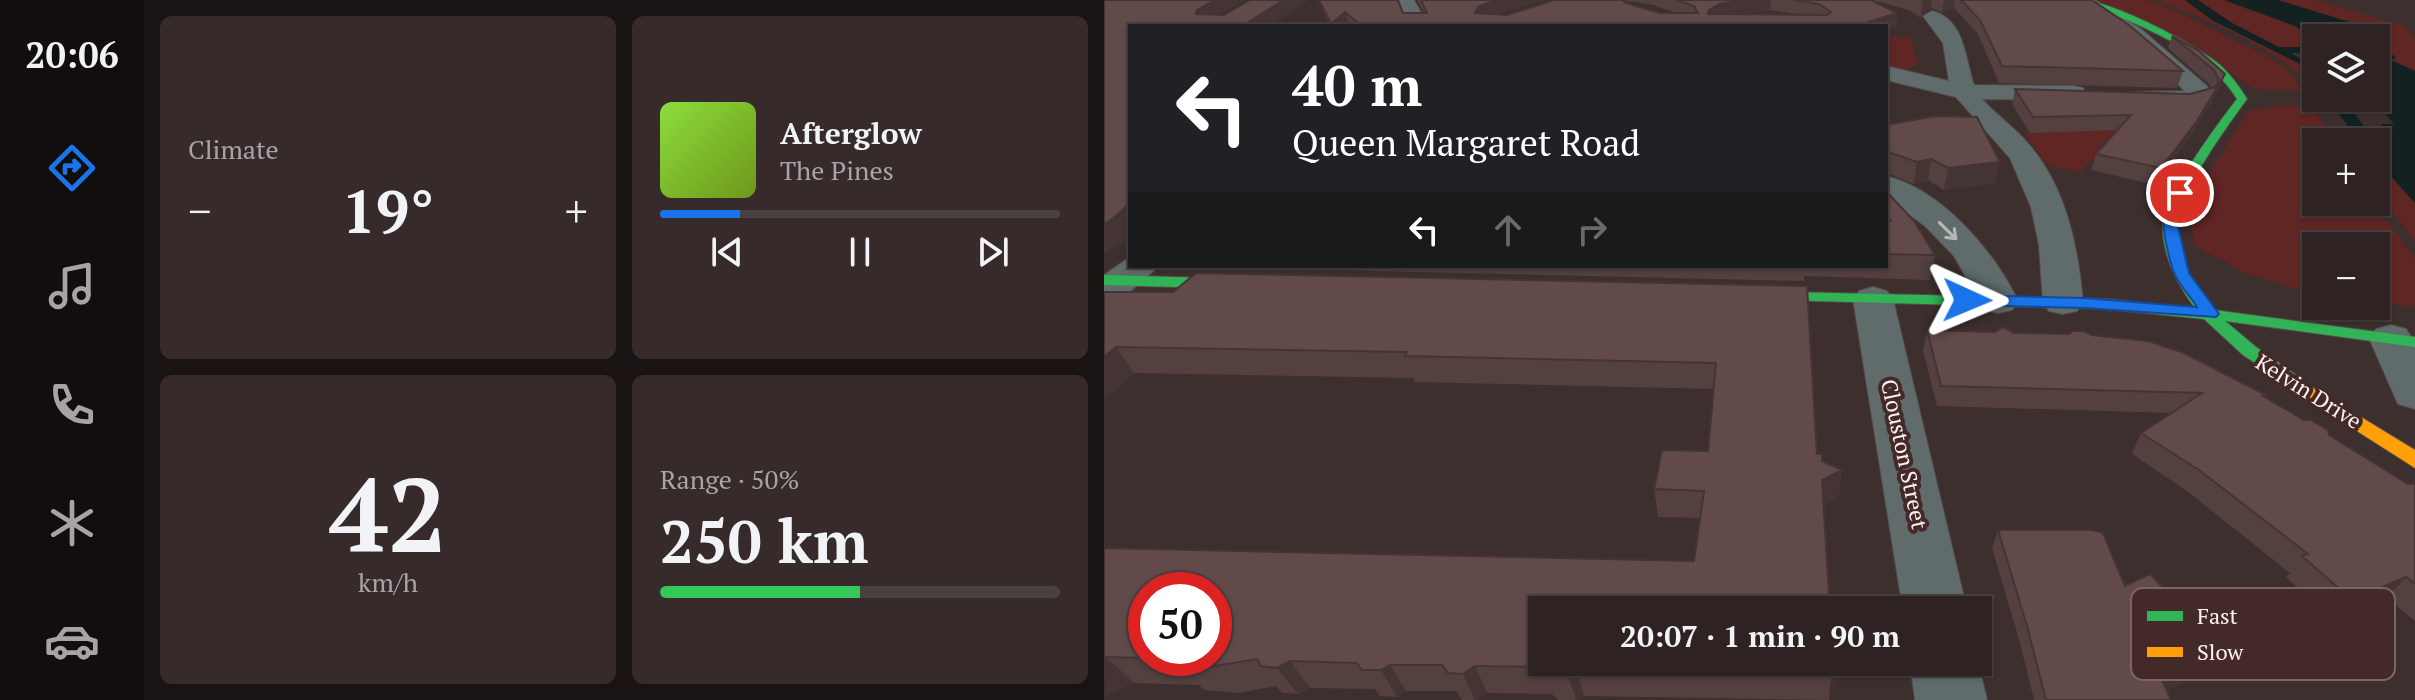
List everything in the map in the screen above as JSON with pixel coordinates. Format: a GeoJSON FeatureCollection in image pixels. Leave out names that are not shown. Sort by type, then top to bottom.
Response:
{"type":"FeatureCollection","features":[{"type":"Feature","properties":{"kind":"street"},"geometry":{"type":"LineString","coordinates":[[1406,0],[1418,24]]}},
{"type":"Feature","properties":{"kind":"street"},"geometry":{"type":"LineString","coordinates":[[2083,0],[2134,33],[2199,91],[2194,98],[2185,99],[2122,96]]}},
{"type":"Feature","properties":{"kind":"street","name":"Kelvin Drive"},"geometry":{"type":"LineString","coordinates":[[2083,0],[2204,58],[2235,81],[2242,91],[2242,99],[2224,119],[2169,218],[2181,273],[2210,314],[2228,336],[2249,353],[2415,460]]}},
{"type":"Feature","properties":{"kind":"street"},"geometry":{"type":"LineString","coordinates":[[1922,18],[1951,33],[1965,92]]}},
{"type":"Feature","properties":{"kind":"street"},"geometry":{"type":"LineString","coordinates":[[1888,73],[1924,73],[1965,92],[2023,156],[2037,180],[2054,234],[2063,302]]}},
{"type":"Feature","properties":{"kind":"street"},"geometry":{"type":"LineString","coordinates":[[1965,92],[2090,94]]}},
{"type":"Feature","properties":{"kind":"street"},"geometry":{"type":"LineString","coordinates":[[1888,186],[1909,198],[1951,232],[1992,285],[1998,301]]}},
{"type":"Feature","properties":{"kind":"street"},"geometry":{"type":"LineString","coordinates":[[1118,280],[1267,284]]}},
{"type":"Feature","properties":{"kind":"street"},"geometry":{"type":"LineString","coordinates":[[1733,296],[2063,302],[2210,314],[2403,340],[2415,393]]}},
{"type":"Feature","properties":{"kind":"street","name":"Clouston Street"},"geometry":{"type":"LineString","coordinates":[[1873,299],[1932,596]]}},
{"type":"Feature","properties":{"kind":"street"},"geometry":{"type":"LineString","coordinates":[[1947,676],[1951,700]]}},
{"type":"Feature","properties":{"kind":"shaded area"},"geometry":{"type":"Polygon","coordinates":[[[2092,0],[2147,0],[2186,16],[2271,58],[2290,72],[2302,91],[2254,89],[2199,51],[2092,0]]]}},
{"type":"Feature","properties":{"kind":"shaded area"},"geometry":{"type":"Polygon","coordinates":[[[2153,0],[2185,0],[2212,20],[2298,63],[2302,67],[2302,78],[2263,49],[2196,16],[2153,0]]]}},
{"type":"Feature","properties":{"kind":"shaded area"},"geometry":{"type":"Polygon","coordinates":[[[2185,0],[2198,0],[2232,23],[2279,47],[2302,47],[2302,53],[2291,53],[2302,60],[2302,67],[2298,63],[2212,20],[2185,0]]]}},
{"type":"Feature","properties":{"kind":"shaded area"},"geometry":{"type":"Polygon","coordinates":[[[2198,0],[2223,0],[2291,24],[2302,31],[2302,47],[2279,47],[2232,23],[2198,0]]]}},
{"type":"Feature","properties":{"kind":"shaded area"},"geometry":{"type":"Polygon","coordinates":[[[2224,0],[2278,0],[2353,24],[2302,24],[2302,31],[2224,0]]]}},
{"type":"Feature","properties":{"kind":"shaded area"},"geometry":{"type":"Polygon","coordinates":[[[2278,0],[2314,0],[2404,26],[2415,39],[2415,71],[2391,60],[2396,58],[2390,53],[2390,24],[2343,24],[2278,0]]]}},
{"type":"Feature","properties":{"kind":"shaded area"},"geometry":{"type":"Polygon","coordinates":[[[1888,37],[1910,37],[1918,64],[1904,70],[1888,67],[1888,37]]]}},
{"type":"Feature","properties":{"kind":"shaded area"},"geometry":{"type":"Polygon","coordinates":[[[2390,53],[2396,58],[2391,60],[2415,71],[2415,203],[2390,175],[2390,128],[2383,128],[2381,124],[2394,124],[2383,112],[2390,112],[2390,53]]]}},
{"type":"Feature","properties":{"kind":"shaded area"},"geometry":{"type":"Polygon","coordinates":[[[2286,105],[2302,106],[2302,112],[2315,112],[2326,128],[2302,128],[2302,216],[2383,216],[2415,259],[2415,307],[2390,304],[2390,232],[2302,232],[2302,290],[2247,274],[2195,246],[2187,209],[2248,111],[2286,105]]]}},
{"type":"Feature","properties":{"kind":"shaded area"},"geometry":{"type":"Polygon","coordinates":[[[2136,110],[2081,172],[2048,166],[2024,133],[2061,132],[2136,110]]]}},
{"type":"Feature","properties":{"kind":"shaded area"},"geometry":{"type":"Polygon","coordinates":[[[2338,112],[2353,112],[2365,128],[2350,128],[2338,112]]]}},
{"type":"Feature","properties":{"kind":"shaded area"},"geometry":{"type":"Polygon","coordinates":[[[2390,175],[2415,203],[2415,241],[2390,207],[2390,175]]]}},
{"type":"Feature","properties":{"kind":"building"},"geometry":{"type":"Polygon","coordinates":[[[1104,0],[1216,0],[1197,10],[1196,14],[1224,15],[1250,0],[1284,0],[1245,24],[1128,24],[1128,205],[1104,224],[1104,0]]]}},
{"type":"Feature","properties":{"kind":"building"},"geometry":{"type":"Polygon","coordinates":[[[1319,0],[1398,0],[1403,13],[1427,13],[1421,0],[1498,0],[1479,6],[1475,13],[1507,15],[1554,0],[1622,0],[1660,13],[1698,13],[1694,6],[1677,0],[1747,0],[1719,4],[1708,14],[1828,15],[1831,12],[1819,4],[1793,0],[1871,0],[1897,13],[1862,24],[1360,24],[1345,12],[1331,24],[1319,0]]]}},
{"type":"Feature","properties":{"kind":"building"},"geometry":{"type":"Polygon","coordinates":[[[1961,0],[2092,0],[2129,25],[2183,71],[2002,66],[1980,20],[1961,0]]]}},
{"type":"Feature","properties":{"kind":"building"},"geometry":{"type":"Polygon","coordinates":[[[2172,36],[2198,50],[2225,74],[2197,121],[2161,168],[2096,154],[2131,115],[2033,117],[2015,89],[2190,94],[2216,87],[2219,80],[2214,70],[2172,36]]]}},
{"type":"Feature","properties":{"kind":"building"},"geometry":{"type":"Polygon","coordinates":[[[1935,116],[1977,117],[2000,162],[1948,168],[1931,159],[1917,162],[1888,153],[1888,125],[1935,116]]]}},
{"type":"Feature","properties":{"kind":"building"},"geometry":{"type":"Polygon","coordinates":[[[1888,193],[1914,221],[1935,255],[1888,254],[1888,220],[1892,221],[1888,219],[1888,193]]]}},
{"type":"Feature","properties":{"kind":"building"},"geometry":{"type":"Polygon","coordinates":[[[1196,273],[1807,286],[1817,454],[1822,454],[1822,461],[1842,470],[1822,480],[1829,596],[1528,596],[1528,667],[1475,666],[1463,674],[1448,673],[1442,665],[1390,665],[1381,670],[1362,670],[1357,663],[1290,661],[1277,668],[1261,666],[1257,659],[1232,663],[1232,572],[1128,572],[1128,658],[1104,657],[1104,548],[1694,561],[1704,491],[1654,489],[1662,450],[1708,451],[1716,363],[1405,356],[1407,352],[1116,347],[1104,357],[1105,292],[1173,292],[1196,273]]]}},
{"type":"Feature","properties":{"kind":"building"},"geometry":{"type":"Polygon","coordinates":[[[2003,327],[2014,333],[2069,334],[2083,331],[2092,335],[2148,341],[2184,353],[2268,396],[2263,396],[2304,420],[2311,420],[2328,430],[2329,435],[2408,484],[2415,484],[2415,584],[2406,577],[2380,588],[2338,588],[2302,556],[2308,554],[2199,470],[2141,433],[2202,393],[1941,386],[1927,330],[1995,332],[2003,327]]]}},
{"type":"Feature","properties":{"kind":"building"},"geometry":{"type":"Polygon","coordinates":[[[1998,530],[2092,530],[2103,533],[2125,586],[2150,574],[2164,588],[2131,588],[2131,680],[2167,680],[2163,682],[2171,700],[2046,700],[1998,530]]]}},
{"type":"Feature","properties":{"kind":"traffic: fast"},"geometry":{"type":"LineString","coordinates":[[2083,0],[2148,27],[2195,52],[2215,66],[2242,99],[2179,197],[2170,221],[2173,248],[2193,295],[2210,315],[2249,351],[2292,381]]}},
{"type":"Feature","properties":{"kind":"traffic: fast"},"geometry":{"type":"LineString","coordinates":[[1104,280],[1246,284]]}},
{"type":"Feature","properties":{"kind":"traffic: fast"},"geometry":{"type":"LineString","coordinates":[[1750,296],[2106,304],[2266,320],[2415,342]]}},
{"type":"Feature","properties":{"kind":"traffic: slow"},"geometry":{"type":"LineString","coordinates":[[2292,381],[2415,460]]}},
{"type":"Feature","properties":{"kind":"route"},"geometry":{"type":"LineString","coordinates":[[1967,300],[2084,303],[2210,314],[2181,273],[2169,218],[2180,193]]}}]}
